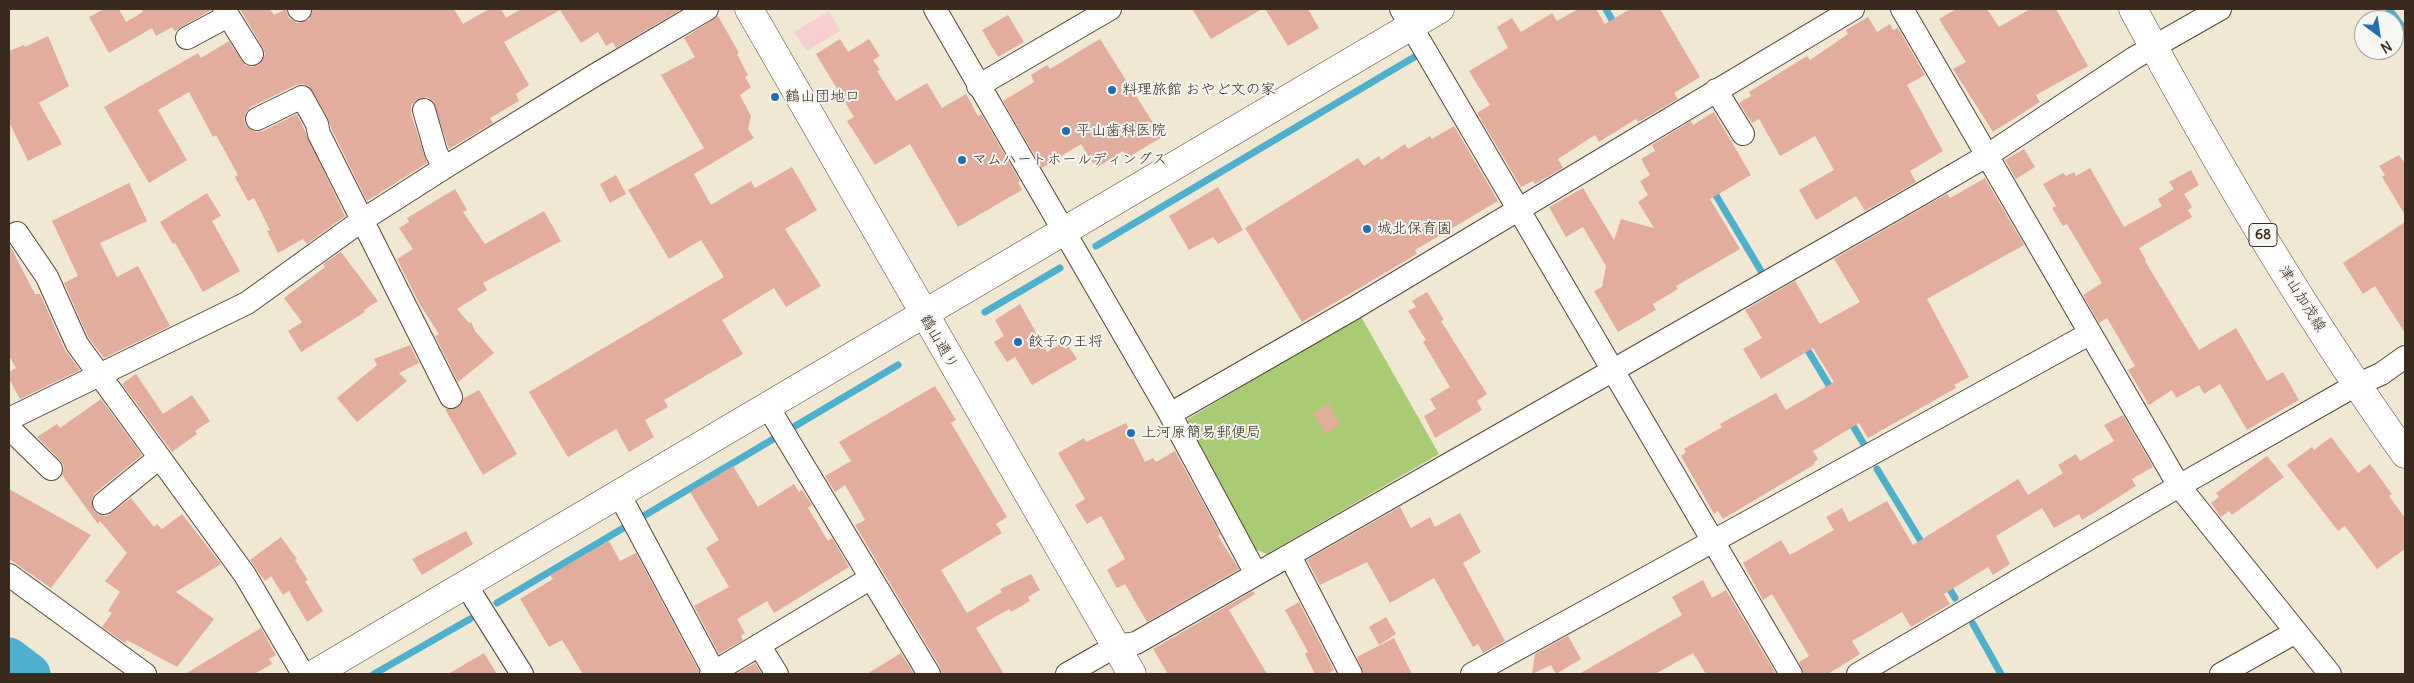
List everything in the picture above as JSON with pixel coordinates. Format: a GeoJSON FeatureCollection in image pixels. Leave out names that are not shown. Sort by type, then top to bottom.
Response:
{"type":"FeatureCollection","features":[{"type":"Feature","properties":{"kind":"street"},"geometry":{"type":"LineString","coordinates":[[9,420],[247,304],[361,222],[444,168],[595,75],[708,9]]}},
{"type":"Feature","properties":{"kind":"street","name":"鶴山通り"},"geometry":{"type":"LineString","coordinates":[[749,9],[923,315],[1132,674]]}},
{"type":"Feature","properties":{"kind":"street"},"geometry":{"type":"LineString","coordinates":[[935,9],[1170,414],[1256,574]]}},
{"type":"Feature","properties":{"kind":"street"},"geometry":{"type":"LineString","coordinates":[[978,86],[1110,9]]}},
{"type":"Feature","properties":{"kind":"street"},"geometry":{"type":"LineString","coordinates":[[314,674],[466,585],[629,513],[778,423],[923,315],[1063,232],[1406,17],[1440,9]]}},
{"type":"Feature","properties":{"kind":"street"},"geometry":{"type":"LineString","coordinates":[[1170,414],[1356,307],[1853,9]]}},
{"type":"Feature","properties":{"kind":"street"},"geometry":{"type":"LineString","coordinates":[[1902,9],[2179,486],[2330,674]]}},
{"type":"Feature","properties":{"kind":"street","name":"津山加茂線"},"geometry":{"type":"LineString","coordinates":[[2133,9],[2270,248],[2356,385],[2405,454]]}},
{"type":"Feature","properties":{"kind":"street"},"geometry":{"type":"LineString","coordinates":[[1067,674],[1116,646],[1136,643],[1614,371],[1988,155],[2154,46],[2220,9]]}},
{"type":"Feature","properties":{"kind":"street"},"geometry":{"type":"LineString","coordinates":[[187,38],[226,12],[252,54]]}},
{"type":"Feature","properties":{"kind":"street"},"geometry":{"type":"LineString","coordinates":[[1406,17],[1791,674]]}},
{"type":"Feature","properties":{"kind":"street"},"geometry":{"type":"LineString","coordinates":[[1716,90],[1743,134]]}},
{"type":"Feature","properties":{"kind":"street"},"geometry":{"type":"LineString","coordinates":[[257,119],[302,98],[317,124],[319,134],[361,222],[451,397]]}},
{"type":"Feature","properties":{"kind":"street"},"geometry":{"type":"LineString","coordinates":[[424,110],[436,152],[444,168]]}},
{"type":"Feature","properties":{"kind":"street"},"geometry":{"type":"LineString","coordinates":[[18,232],[47,277],[77,344],[245,575],[303,674]]}},
{"type":"Feature","properties":{"kind":"street"},"geometry":{"type":"LineString","coordinates":[[1472,674],[2089,334]]}},
{"type":"Feature","properties":{"kind":"street"},"geometry":{"type":"LineString","coordinates":[[1858,674],[2179,486],[2356,385],[2381,374],[2405,357]]}},
{"type":"Feature","properties":{"kind":"street"},"geometry":{"type":"LineString","coordinates":[[778,423],[930,674]]}},
{"type":"Feature","properties":{"kind":"street"},"geometry":{"type":"LineString","coordinates":[[9,428],[52,469]]}},
{"type":"Feature","properties":{"kind":"street"},"geometry":{"type":"LineString","coordinates":[[104,503],[159,458]]}},
{"type":"Feature","properties":{"kind":"street"},"geometry":{"type":"LineString","coordinates":[[629,513],[712,673],[871,578]]}},
{"type":"Feature","properties":{"kind":"street"},"geometry":{"type":"LineString","coordinates":[[1290,556],[1352,674]]}},
{"type":"Feature","properties":{"kind":"street"},"geometry":{"type":"LineString","coordinates":[[9,575],[145,674]]}},
{"type":"Feature","properties":{"kind":"street"},"geometry":{"type":"LineString","coordinates":[[466,585],[522,674]]}},
{"type":"Feature","properties":{"kind":"street"},"geometry":{"type":"LineString","coordinates":[[2221,674],[2296,632]]}},
{"type":"Feature","properties":{"kind":"street"},"geometry":{"type":"LineString","coordinates":[[759,645],[777,674]]}},
{"type":"Feature","properties":{"kind":"shaded area"},"geometry":{"type":"Polygon","coordinates":[[[829,11],[840,31],[807,51],[794,32],[829,11]]]}},
{"type":"Feature","properties":{"kind":"green space"},"geometry":{"type":"Polygon","coordinates":[[[1360,315],[1439,454],[1267,554],[1250,547],[1186,427],[1188,419],[1360,315]]]}},
{"type":"Feature","properties":{"kind":"building"},"geometry":{"type":"Polygon","coordinates":[[[104,9],[119,9],[126,22],[143,12],[141,9],[211,10],[175,31],[172,27],[156,36],[152,28],[109,53],[89,17],[104,9]]]}},
{"type":"Feature","properties":{"kind":"building"},"geometry":{"type":"Polygon","coordinates":[[[240,9],[270,9],[274,15],[286,9],[289,18],[297,23],[309,20],[313,9],[454,9],[463,24],[489,9],[501,9],[506,18],[521,9],[682,9],[616,48],[613,42],[606,46],[598,32],[581,43],[560,10],[504,42],[529,85],[516,94],[519,101],[490,118],[493,123],[449,149],[433,101],[427,97],[415,101],[411,106],[411,114],[427,163],[367,201],[328,118],[309,86],[303,84],[296,85],[251,107],[246,112],[245,125],[256,132],[263,131],[297,114],[345,216],[307,244],[303,239],[278,253],[267,231],[270,230],[254,198],[248,201],[235,177],[238,175],[216,135],[213,137],[189,92],[158,110],[187,160],[149,183],[104,107],[198,53],[201,58],[229,41],[245,65],[252,67],[259,65],[265,54],[263,48],[240,9]]]}},
{"type":"Feature","properties":{"kind":"building"},"geometry":{"type":"Polygon","coordinates":[[[1192,9],[1262,9],[1211,39],[1192,9]]]}},
{"type":"Feature","properties":{"kind":"building"},"geometry":{"type":"Polygon","coordinates":[[[1265,9],[1308,9],[1319,28],[1288,46],[1265,9]]]}},
{"type":"Feature","properties":{"kind":"building"},"geometry":{"type":"Polygon","coordinates":[[[1578,9],[1596,9],[1605,24],[1630,9],[1660,9],[1700,77],[1674,93],[1678,99],[1638,122],[1636,119],[1599,142],[1595,135],[1558,159],[1563,168],[1535,184],[1533,181],[1521,187],[1477,113],[1490,105],[1469,71],[1508,48],[1497,27],[1512,18],[1521,32],[1552,13],[1557,21],[1578,9]]]}},
{"type":"Feature","properties":{"kind":"building"},"geometry":{"type":"Polygon","coordinates":[[[1956,9],[1987,9],[1999,27],[2030,9],[2056,9],[2088,66],[2036,95],[2040,102],[1993,132],[1953,69],[1966,62],[1939,19],[1956,9]]]}},
{"type":"Feature","properties":{"kind":"building"},"geometry":{"type":"Polygon","coordinates":[[[1008,15],[1024,42],[998,57],[982,30],[1008,15]]]}},
{"type":"Feature","properties":{"kind":"building"},"geometry":{"type":"Polygon","coordinates":[[[718,16],[739,53],[737,54],[748,75],[745,77],[751,87],[740,95],[751,116],[748,129],[754,138],[694,174],[711,205],[751,181],[755,188],[792,167],[817,210],[785,229],[821,286],[786,307],[774,288],[722,320],[743,354],[664,400],[668,407],[645,420],[654,437],[629,452],[616,429],[568,457],[529,392],[724,277],[701,240],[669,259],[628,190],[704,148],[661,75],[695,57],[684,38],[718,16]]]}},
{"type":"Feature","properties":{"kind":"building"},"geometry":{"type":"Polygon","coordinates":[[[1868,17],[1877,32],[1890,24],[1893,30],[1898,28],[1925,75],[1907,85],[1943,151],[1910,171],[1916,182],[1865,211],[1856,196],[1816,220],[1799,190],[1834,170],[1815,136],[1780,156],[1759,119],[1752,123],[1739,103],[1751,96],[1749,92],[1807,56],[1810,60],[1848,34],[1846,30],[1868,17]]]}},
{"type":"Feature","properties":{"kind":"building"},"geometry":{"type":"Polygon","coordinates":[[[48,36],[69,86],[39,103],[62,144],[28,161],[9,122],[9,51],[24,45],[25,47],[48,36]]]}},
{"type":"Feature","properties":{"kind":"building"},"geometry":{"type":"Polygon","coordinates":[[[840,39],[848,52],[869,39],[880,56],[873,60],[880,70],[877,71],[896,101],[927,83],[942,108],[966,94],[978,116],[981,114],[1020,181],[1018,182],[1022,190],[958,227],[910,144],[875,165],[847,121],[854,117],[816,54],[840,39]]]}},
{"type":"Feature","properties":{"kind":"building"},"geometry":{"type":"Polygon","coordinates":[[[1100,39],[1162,137],[1127,158],[1123,151],[1096,168],[1081,144],[1042,168],[1003,101],[1034,82],[1031,75],[1047,65],[1050,69],[1100,39]]]}},
{"type":"Feature","properties":{"kind":"building"},"geometry":{"type":"Polygon","coordinates":[[[1714,112],[1751,175],[1710,199],[1740,249],[1676,286],[1678,289],[1653,304],[1656,310],[1618,332],[1594,291],[1602,287],[1606,266],[1583,227],[1566,237],[1549,207],[1583,188],[1614,240],[1621,219],[1654,228],[1638,202],[1648,195],[1640,181],[1650,175],[1641,159],[1655,151],[1652,145],[1691,121],[1693,125],[1714,112]]]}},
{"type":"Feature","properties":{"kind":"building"},"geometry":{"type":"Polygon","coordinates":[[[1454,126],[1498,201],[1415,250],[1417,254],[1302,322],[1245,228],[1358,158],[1364,166],[1379,156],[1381,160],[1405,144],[1408,149],[1430,136],[1432,139],[1454,126]]]}},
{"type":"Feature","properties":{"kind":"building"},"geometry":{"type":"Polygon","coordinates":[[[2024,149],[2035,167],[2016,179],[2005,160],[2024,149]]]}},
{"type":"Feature","properties":{"kind":"building"},"geometry":{"type":"Polygon","coordinates":[[[2399,155],[2405,163],[2405,215],[2382,177],[2385,175],[2379,166],[2399,155]]]}},
{"type":"Feature","properties":{"kind":"building"},"geometry":{"type":"Polygon","coordinates":[[[2090,168],[2124,227],[2162,206],[2158,199],[2174,189],[2169,182],[2191,170],[2199,185],[2184,194],[2192,207],[2188,210],[2192,217],[2139,248],[2145,261],[2199,350],[2236,328],[2267,381],[2283,372],[2299,400],[2247,430],[2220,384],[2204,394],[2199,385],[2176,398],[2172,390],[2149,405],[2128,370],[2135,366],[2107,318],[2099,323],[2083,295],[2102,283],[2067,224],[2063,226],[2052,208],[2056,206],[2043,184],[2063,173],[2066,176],[2074,172],[2076,176],[2090,168]]]}},
{"type":"Feature","properties":{"kind":"building"},"geometry":{"type":"Polygon","coordinates":[[[616,175],[626,194],[610,203],[600,184],[616,175]]]}},
{"type":"Feature","properties":{"kind":"building"},"geometry":{"type":"Polygon","coordinates":[[[1985,178],[2024,245],[1927,299],[1969,377],[1954,385],[1956,388],[1868,438],[1859,423],[1813,451],[1818,459],[1814,462],[1815,464],[1723,519],[1718,511],[1714,514],[1681,456],[1686,452],[1684,449],[1722,427],[1720,424],[1776,393],[1786,410],[1834,382],[1813,348],[1761,379],[1743,349],[1762,338],[1745,310],[1795,281],[1820,324],[1860,302],[1834,259],[1947,194],[1950,198],[1985,178]]]}},
{"type":"Feature","properties":{"kind":"building"},"geometry":{"type":"Polygon","coordinates":[[[129,183],[147,221],[100,243],[117,277],[138,266],[170,326],[104,358],[88,337],[64,283],[78,276],[52,221],[129,183]]]}},
{"type":"Feature","properties":{"kind":"building"},"geometry":{"type":"Polygon","coordinates":[[[1218,187],[1243,230],[1218,244],[1213,237],[1189,250],[1169,216],[1218,187]]]}},
{"type":"Feature","properties":{"kind":"building"},"geometry":{"type":"Polygon","coordinates":[[[455,189],[467,210],[463,212],[485,244],[544,211],[561,241],[483,283],[487,290],[457,309],[469,323],[471,322],[475,331],[494,353],[458,382],[435,336],[439,334],[419,303],[397,259],[413,249],[399,228],[409,222],[407,218],[455,189]]]}},
{"type":"Feature","properties":{"kind":"building"},"geometry":{"type":"Polygon","coordinates":[[[207,193],[221,216],[212,221],[240,271],[203,292],[175,243],[173,244],[160,222],[207,193]]]}},
{"type":"Feature","properties":{"kind":"building"},"geometry":{"type":"Polygon","coordinates":[[[2405,222],[2405,333],[2375,286],[2363,294],[2343,263],[2405,222]]]}},
{"type":"Feature","properties":{"kind":"building"},"geometry":{"type":"Polygon","coordinates":[[[9,244],[35,294],[40,294],[65,350],[80,370],[20,399],[9,379],[9,372],[16,368],[9,356],[9,244]]]}},
{"type":"Feature","properties":{"kind":"building"},"geometry":{"type":"Polygon","coordinates":[[[341,252],[378,301],[364,310],[365,312],[301,352],[288,331],[302,322],[284,298],[325,267],[323,264],[341,252]]]}},
{"type":"Feature","properties":{"kind":"building"},"geometry":{"type":"Polygon","coordinates":[[[1427,292],[1444,320],[1441,321],[1487,394],[1477,401],[1482,410],[1435,438],[1424,416],[1436,409],[1430,399],[1450,387],[1423,342],[1426,340],[1408,311],[1416,307],[1412,301],[1427,292]]]}},
{"type":"Feature","properties":{"kind":"building"},"geometry":{"type":"Polygon","coordinates":[[[1020,304],[1047,352],[1065,341],[1077,359],[1032,385],[1015,357],[1007,362],[994,342],[1004,336],[995,320],[1020,304]]]}},
{"type":"Feature","properties":{"kind":"building"},"geometry":{"type":"Polygon","coordinates":[[[410,345],[419,363],[399,373],[407,381],[357,422],[337,398],[377,365],[374,359],[410,345]]]}},
{"type":"Feature","properties":{"kind":"building"},"geometry":{"type":"Polygon","coordinates":[[[136,374],[163,414],[192,395],[210,421],[195,431],[197,434],[172,452],[122,384],[136,374]]]}},
{"type":"Feature","properties":{"kind":"building"},"geometry":{"type":"Polygon","coordinates":[[[935,386],[956,420],[951,423],[1007,517],[996,524],[1002,533],[941,570],[967,613],[1002,592],[1000,589],[1031,574],[1040,590],[1028,597],[1030,601],[1011,612],[1009,609],[976,628],[1004,674],[942,674],[940,667],[855,525],[865,520],[845,485],[835,492],[825,476],[851,461],[839,442],[935,386]]]}},
{"type":"Feature","properties":{"kind":"building"},"geometry":{"type":"Polygon","coordinates":[[[479,390],[517,454],[483,475],[445,409],[457,408],[464,398],[479,390]]]}},
{"type":"Feature","properties":{"kind":"building"},"geometry":{"type":"Polygon","coordinates":[[[101,399],[142,455],[95,493],[92,499],[94,511],[99,515],[107,516],[131,498],[154,527],[157,524],[162,529],[182,514],[221,564],[176,592],[214,619],[177,667],[127,640],[125,643],[102,627],[112,613],[108,611],[120,592],[105,581],[127,553],[100,521],[98,524],[62,475],[64,466],[60,460],[37,437],[57,424],[60,428],[101,399]]]}},
{"type":"Feature","properties":{"kind":"building"},"geometry":{"type":"Polygon","coordinates":[[[1329,404],[1340,425],[1325,434],[1313,413],[1329,404]]]}},
{"type":"Feature","properties":{"kind":"building"},"geometry":{"type":"Polygon","coordinates":[[[2123,415],[2153,467],[2132,479],[2136,486],[2082,520],[2079,514],[2054,528],[2042,508],[1996,536],[2010,564],[1993,575],[1988,567],[1944,594],[1950,604],[1911,627],[1902,612],[1852,641],[1860,654],[1828,674],[1804,674],[1799,662],[1809,656],[1772,594],[1763,600],[1743,563],[1781,540],[1790,555],[1834,530],[1826,517],[1842,508],[1849,522],[1887,501],[1913,545],[2018,479],[2028,495],[2063,473],[2058,465],[2076,454],[2080,461],[2114,441],[2104,425],[2123,415]]]}},
{"type":"Feature","properties":{"kind":"building"},"geometry":{"type":"Polygon","coordinates":[[[1126,423],[1145,462],[1153,458],[1156,462],[1175,451],[1220,534],[1218,536],[1239,569],[1147,622],[1125,584],[1117,588],[1107,570],[1125,559],[1101,516],[1087,524],[1075,505],[1085,499],[1058,453],[1084,438],[1086,442],[1126,423]]]}},
{"type":"Feature","properties":{"kind":"building"},"geometry":{"type":"Polygon","coordinates":[[[2331,437],[2358,473],[2370,464],[2392,494],[2389,496],[2405,518],[2405,549],[2377,569],[2345,526],[2338,531],[2287,465],[2312,447],[2314,450],[2331,437]]]}},
{"type":"Feature","properties":{"kind":"building"},"geometry":{"type":"Polygon","coordinates":[[[2267,456],[2284,477],[2232,515],[2229,511],[2221,517],[2211,503],[2219,497],[2216,493],[2267,456]]]}},
{"type":"Feature","properties":{"kind":"building"},"geometry":{"type":"Polygon","coordinates":[[[733,466],[758,507],[794,484],[799,492],[802,490],[812,505],[808,508],[828,541],[832,538],[849,567],[774,613],[767,601],[737,619],[745,633],[741,636],[743,640],[719,654],[694,606],[729,587],[706,548],[719,540],[690,492],[733,466]]]}},
{"type":"Feature","properties":{"kind":"building"},"geometry":{"type":"Polygon","coordinates":[[[9,489],[91,535],[51,588],[9,559],[9,489]]]}},
{"type":"Feature","properties":{"kind":"building"},"geometry":{"type":"Polygon","coordinates":[[[1400,507],[1411,528],[1430,517],[1435,527],[1460,513],[1481,552],[1463,563],[1505,641],[1483,653],[1478,644],[1473,647],[1434,578],[1390,603],[1367,562],[1320,585],[1307,560],[1400,507]]]}},
{"type":"Feature","properties":{"kind":"building"},"geometry":{"type":"Polygon","coordinates":[[[466,531],[473,544],[422,575],[412,559],[466,531]]]}},
{"type":"Feature","properties":{"kind":"building"},"geometry":{"type":"Polygon","coordinates":[[[281,537],[297,559],[295,560],[308,580],[305,581],[323,611],[307,622],[289,591],[283,595],[271,576],[265,581],[250,560],[281,537]]]}},
{"type":"Feature","properties":{"kind":"building"},"geometry":{"type":"Polygon","coordinates":[[[609,541],[620,561],[636,553],[699,671],[698,674],[583,674],[562,640],[549,647],[520,599],[553,579],[550,575],[609,541]]]}},
{"type":"Feature","properties":{"kind":"building"},"geometry":{"type":"Polygon","coordinates":[[[1703,580],[1712,598],[1726,590],[1776,674],[1706,674],[1693,653],[1655,674],[1579,674],[1682,615],[1672,597],[1703,580]]]}},
{"type":"Feature","properties":{"kind":"building"},"geometry":{"type":"Polygon","coordinates":[[[1253,591],[1255,594],[1229,610],[1267,674],[1168,674],[1153,649],[1253,591]]]}},
{"type":"Feature","properties":{"kind":"building"},"geometry":{"type":"Polygon","coordinates":[[[1299,602],[1334,670],[1327,674],[1315,674],[1305,654],[1308,652],[1285,610],[1299,602]]]}},
{"type":"Feature","properties":{"kind":"building"},"geometry":{"type":"Polygon","coordinates":[[[1386,617],[1396,634],[1379,645],[1369,627],[1386,617]]]}},
{"type":"Feature","properties":{"kind":"building"},"geometry":{"type":"Polygon","coordinates":[[[261,628],[276,655],[269,659],[272,664],[254,674],[185,674],[261,628]]]}},
{"type":"Feature","properties":{"kind":"building"},"geometry":{"type":"Polygon","coordinates":[[[1568,636],[1581,659],[1556,674],[1551,665],[1532,674],[1535,654],[1568,636]]]}},
{"type":"Feature","properties":{"kind":"building"},"geometry":{"type":"Polygon","coordinates":[[[1394,638],[1412,674],[1364,674],[1357,657],[1394,638]]]}},
{"type":"Feature","properties":{"kind":"building"},"geometry":{"type":"Polygon","coordinates":[[[484,653],[497,674],[448,674],[484,653]]]}},
{"type":"Feature","properties":{"kind":"building"},"geometry":{"type":"Polygon","coordinates":[[[901,653],[914,674],[867,674],[901,653]]]}},
{"type":"Feature","properties":{"kind":"building"},"geometry":{"type":"Polygon","coordinates":[[[755,663],[762,674],[736,674],[755,663]]]}},
{"type":"Feature","properties":{"kind":"waterway"},"geometry":{"type":"LineString","coordinates":[[1606,9],[1616,27]]}},
{"type":"Feature","properties":{"kind":"waterway"},"geometry":{"type":"LineString","coordinates":[[2389,9],[2405,30]]}},
{"type":"Feature","properties":{"kind":"waterway"},"geometry":{"type":"LineString","coordinates":[[1096,246],[1416,56]]}},
{"type":"Feature","properties":{"kind":"waterway"},"geometry":{"type":"LineString","coordinates":[[1711,187],[1761,271]]}},
{"type":"Feature","properties":{"kind":"waterway"},"geometry":{"type":"LineString","coordinates":[[985,312],[1060,268]]}},
{"type":"Feature","properties":{"kind":"waterway"},"geometry":{"type":"LineString","coordinates":[[1804,344],[1833,392]]}},
{"type":"Feature","properties":{"kind":"waterway"},"geometry":{"type":"LineString","coordinates":[[497,603],[898,365]]}},
{"type":"Feature","properties":{"kind":"waterway"},"geometry":{"type":"LineString","coordinates":[[1849,419],[1865,446]]}},
{"type":"Feature","properties":{"kind":"waterway"},"geometry":{"type":"LineString","coordinates":[[1877,469],[1925,548]]}},
{"type":"Feature","properties":{"kind":"waterway"},"geometry":{"type":"LineString","coordinates":[[1946,583],[1955,598]]}},
{"type":"Feature","properties":{"kind":"waterway"},"geometry":{"type":"LineString","coordinates":[[374,674],[470,619]]}},
{"type":"Feature","properties":{"kind":"waterway"},"geometry":{"type":"LineString","coordinates":[[1973,624],[2001,674]]}},
{"type":"Feature","properties":{"kind":"waterway"},"geometry":{"type":"LineString","coordinates":[[9,658],[30,674]]}},
{"type":"Feature","properties":{"kind":"place","name":"料理旅館 おやど文の家"},"geometry":{"type":"Point","coordinates":[1112,90]}},
{"type":"Feature","properties":{"kind":"place","name":"鶴山団地口"},"geometry":{"type":"Point","coordinates":[775,97]}},
{"type":"Feature","properties":{"kind":"place","name":"平山歯科医院"},"geometry":{"type":"Point","coordinates":[1066,131]}},
{"type":"Feature","properties":{"kind":"place","name":"マムハートホールディングス"},"geometry":{"type":"Point","coordinates":[962,160]}},
{"type":"Feature","properties":{"kind":"place","name":"城北保育園"},"geometry":{"type":"Point","coordinates":[1367,229]}},
{"type":"Feature","properties":{"kind":"place","name":"餃子の王将"},"geometry":{"type":"Point","coordinates":[1018,342]}},
{"type":"Feature","properties":{"kind":"place","name":"上河原簡易郵便局"},"geometry":{"type":"Point","coordinates":[1131,433]}}]}
